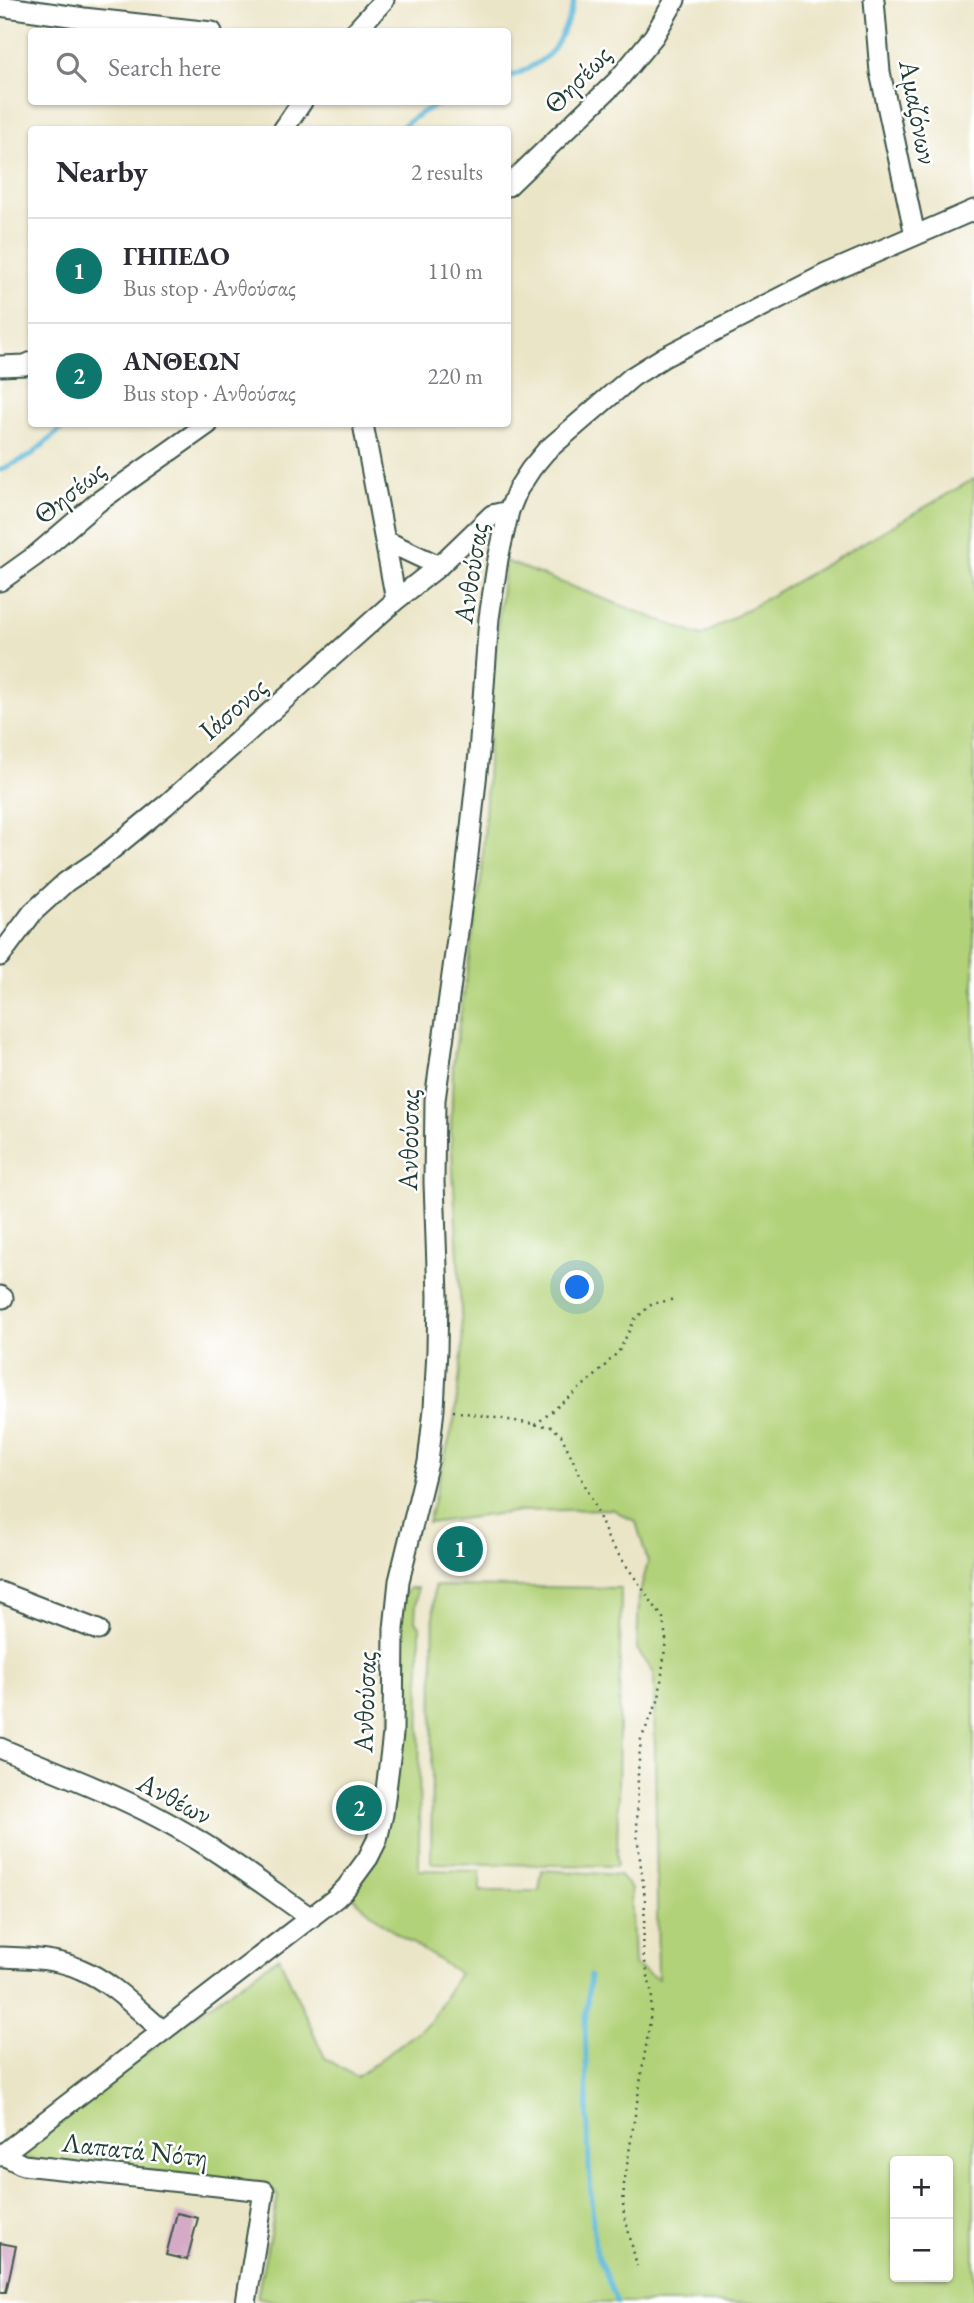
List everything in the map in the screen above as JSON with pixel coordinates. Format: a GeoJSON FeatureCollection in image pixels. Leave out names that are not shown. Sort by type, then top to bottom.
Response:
{"type":"FeatureCollection","features":[{"type":"Feature","properties":{"kind":"street"},"geometry":{"type":"LineString","coordinates":[[359,28],[384,0]]}},
{"type":"Feature","properties":{"kind":"street","name":"Θησέως"},"geometry":{"type":"LineString","coordinates":[[511,183],[617,81],[653,36],[675,0]]}},
{"type":"Feature","properties":{"kind":"street","name":"Αμαζόνων"},"geometry":{"type":"LineString","coordinates":[[874,0],[880,72],[915,235]]}},
{"type":"Feature","properties":{"kind":"street"},"geometry":{"type":"LineString","coordinates":[[0,6],[179,28]]}},
{"type":"Feature","properties":{"kind":"street"},"geometry":{"type":"LineString","coordinates":[[286,126],[300,105]]}},
{"type":"Feature","properties":{"kind":"street","name":"Ανθούσας"},"geometry":{"type":"LineString","coordinates":[[1,2156],[311,1918],[346,1888],[377,1840],[383,1814],[393,1723],[394,1629],[399,1581],[428,1462],[435,1409],[438,1296],[434,1182],[435,1100],[466,873],[479,753],[489,618],[498,559],[509,511],[518,489],[547,451],[632,377],[664,357],[787,293],[974,210]]}},
{"type":"Feature","properties":{"kind":"street"},"geometry":{"type":"LineString","coordinates":[[0,366],[28,364]]}},
{"type":"Feature","properties":{"kind":"street","name":"Θησέως"},"geometry":{"type":"LineString","coordinates":[[0,581],[98,502],[204,427]]}},
{"type":"Feature","properties":{"kind":"street"},"geometry":{"type":"LineString","coordinates":[[364,427],[396,600]]}},
{"type":"Feature","properties":{"kind":"street","name":"Ιάσονος"},"geometry":{"type":"LineString","coordinates":[[0,956],[33,912],[66,882],[100,859],[166,805],[396,600],[439,566],[492,515],[509,511]]}},
{"type":"Feature","properties":{"kind":"street"},"geometry":{"type":"LineString","coordinates":[[386,541],[439,566]]}},
{"type":"Feature","properties":{"kind":"street"},"geometry":{"type":"LineString","coordinates":[[0,1592],[98,1630]]}},
{"type":"Feature","properties":{"kind":"street","name":"Ανθέων"},"geometry":{"type":"LineString","coordinates":[[0,1748],[127,1802],[172,1825],[230,1861],[311,1918]]}},
{"type":"Feature","properties":{"kind":"street"},"geometry":{"type":"LineString","coordinates":[[0,1957],[44,1959],[79,1968],[104,1982],[163,2031]]}},
{"type":"Feature","properties":{"kind":"street","name":"Λαπατά Νότη"},"geometry":{"type":"LineString","coordinates":[[1,2156],[23,2165],[264,2191],[246,2303]]}},
{"type":"Feature","properties":{"kind":"path"},"geometry":{"type":"LineString","coordinates":[[535,1425],[596,1376],[619,1351],[635,1319],[652,1304],[675,1299]]}},
{"type":"Feature","properties":{"kind":"path"},"geometry":{"type":"LineString","coordinates":[[435,1409],[552,1427],[561,1436],[609,1541],[663,1618],[666,1639],[659,1699],[641,1739],[638,1770],[637,1835],[645,1899],[643,1952],[652,1994],[624,2184],[623,2209],[637,2266]]}},
{"type":"Feature","properties":{"kind":"green space"},"geometry":{"type":"Polygon","coordinates":[[[974,479],[974,2303],[282,2303],[257,2297],[278,2196],[265,2182],[24,2159],[17,2155],[191,2018],[279,1957],[325,2058],[357,2077],[430,2022],[459,1973],[390,1929],[350,1895],[376,1859],[403,1595],[409,1588],[417,1588],[415,1621],[420,1626],[419,1870],[480,1871],[480,1891],[539,1891],[542,1870],[619,1875],[631,1889],[634,1965],[658,1979],[654,1673],[637,1649],[639,1597],[648,1562],[636,1522],[612,1509],[521,1511],[428,1523],[454,1421],[463,1347],[451,1134],[453,1064],[482,874],[493,669],[505,561],[701,636],[974,479]]]}},
{"type":"Feature","properties":{"kind":"green space"},"geometry":{"type":"Polygon","coordinates":[[[434,1586],[621,1588],[617,1866],[431,1863],[434,1586]]]}},
{"type":"Feature","properties":{"kind":"building"},"geometry":{"type":"Polygon","coordinates":[[[177,2213],[198,2218],[187,2260],[166,2255],[177,2213]]]}},
{"type":"Feature","properties":{"kind":"building"},"geometry":{"type":"Polygon","coordinates":[[[0,2243],[16,2246],[6,2292],[0,2292],[0,2243]]]}},
{"type":"Feature","properties":{"kind":"waterway"},"geometry":{"type":"LineString","coordinates":[[511,76],[531,67],[551,52],[565,27],[574,0]]}},
{"type":"Feature","properties":{"kind":"waterway"},"geometry":{"type":"LineString","coordinates":[[403,126],[422,112],[438,105]]}},
{"type":"Feature","properties":{"kind":"waterway"},"geometry":{"type":"LineString","coordinates":[[0,470],[30,456],[64,427]]}},
{"type":"Feature","properties":{"kind":"waterway"},"geometry":{"type":"LineString","coordinates":[[590,1976],[585,2024],[589,2167],[595,2248],[617,2303]]}},
{"type":"Feature","properties":{"kind":"place","name":"ΓΗΠΕΔΟ"},"geometry":{"type":"Point","coordinates":[460,1549]}},
{"type":"Feature","properties":{"kind":"place","name":"ΑΝΘΕΩΝ"},"geometry":{"type":"Point","coordinates":[359,1808]}}]}
